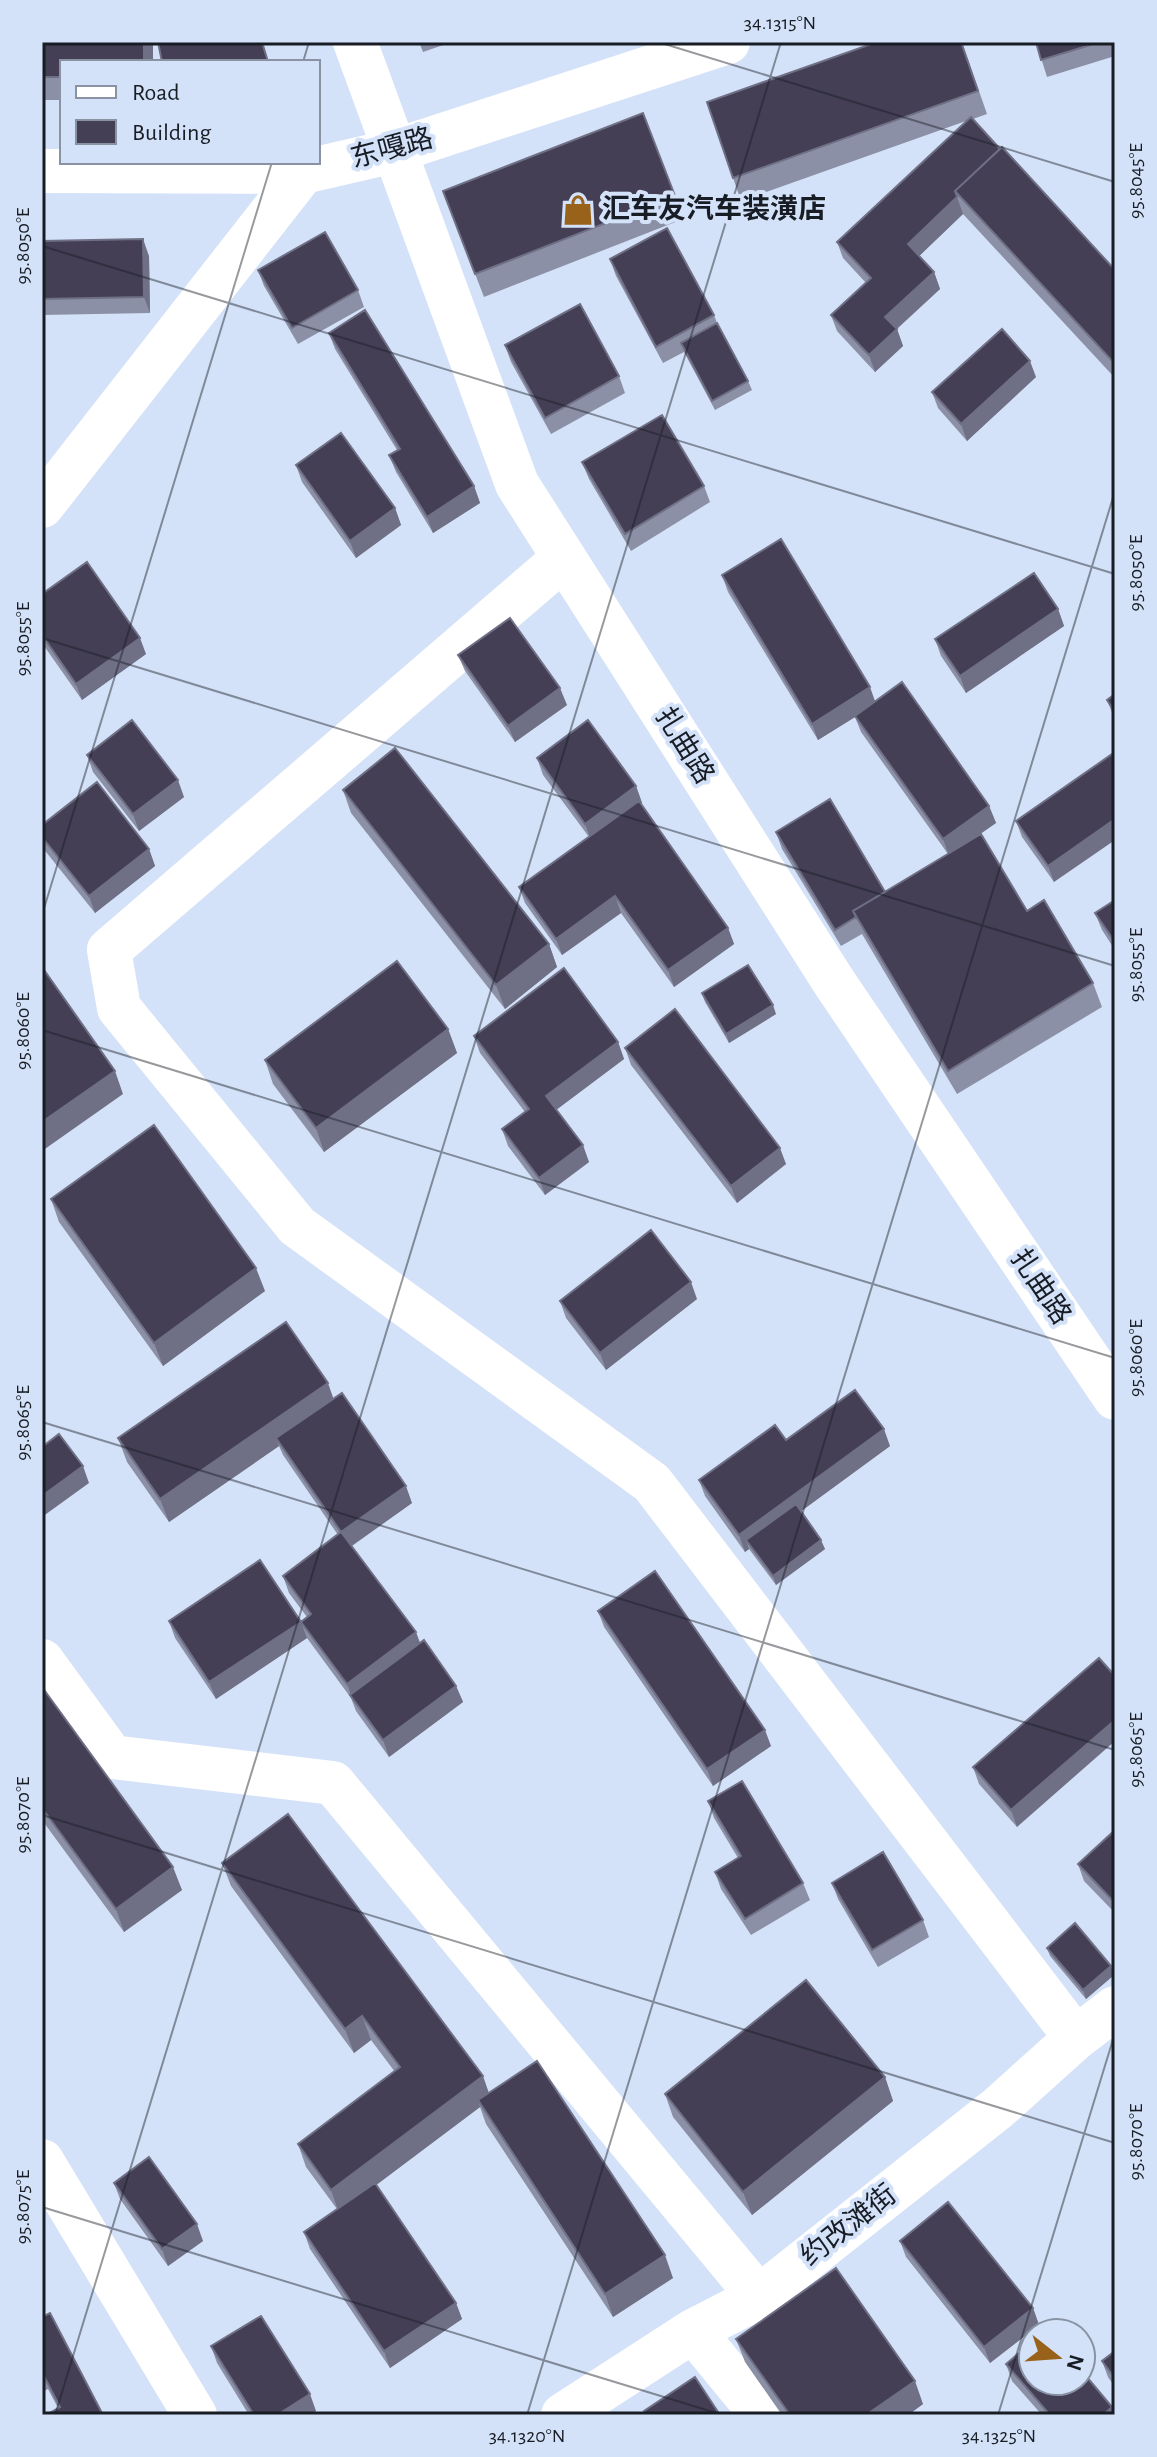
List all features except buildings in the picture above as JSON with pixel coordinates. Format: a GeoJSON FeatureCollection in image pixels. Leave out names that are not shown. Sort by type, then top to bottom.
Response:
{"type":"FeatureCollection","features":[{"type":"Feature","properties":{"kind":"street","name":"扎曲路"},"geometry":{"type":"LineString","coordinates":[[355,42],[517,484],[834,982],[1115,1398]]}},
{"type":"Feature","properties":{"kind":"street","name":"东嘎路"},"geometry":{"type":"LineString","coordinates":[[42,171],[303,172],[394,151],[728,42]]}},
{"type":"Feature","properties":{"kind":"street"},"geometry":{"type":"LineString","coordinates":[[42,506],[303,172]]}},
{"type":"Feature","properties":{"kind":"street"},"geometry":{"type":"LineString","coordinates":[[564,558],[109,950],[119,1008],[297,1226],[652,1483],[1076,2038]]}},
{"type":"Feature","properties":{"kind":"street"},"geometry":{"type":"LineString","coordinates":[[42,1661],[112,1757],[333,1783],[759,2297]]}},
{"type":"Feature","properties":{"kind":"street","name":"约改滩街"},"geometry":{"type":"LineString","coordinates":[[563,2415],[693,2331],[759,2297],[998,2108],[1076,2038],[1115,2008]]}},
{"type":"Feature","properties":{"kind":"street"},"geometry":{"type":"LineString","coordinates":[[42,2161],[195,2415]]}},
{"type":"Feature","properties":{"kind":"street"},"geometry":{"type":"LineString","coordinates":[[693,2331],[762,2415]]}},
{"type":"Feature","properties":{"kind":"place","name":"汇车友汽车装潢店"},"geometry":{"type":"Point","coordinates":[578,210]}}]}
